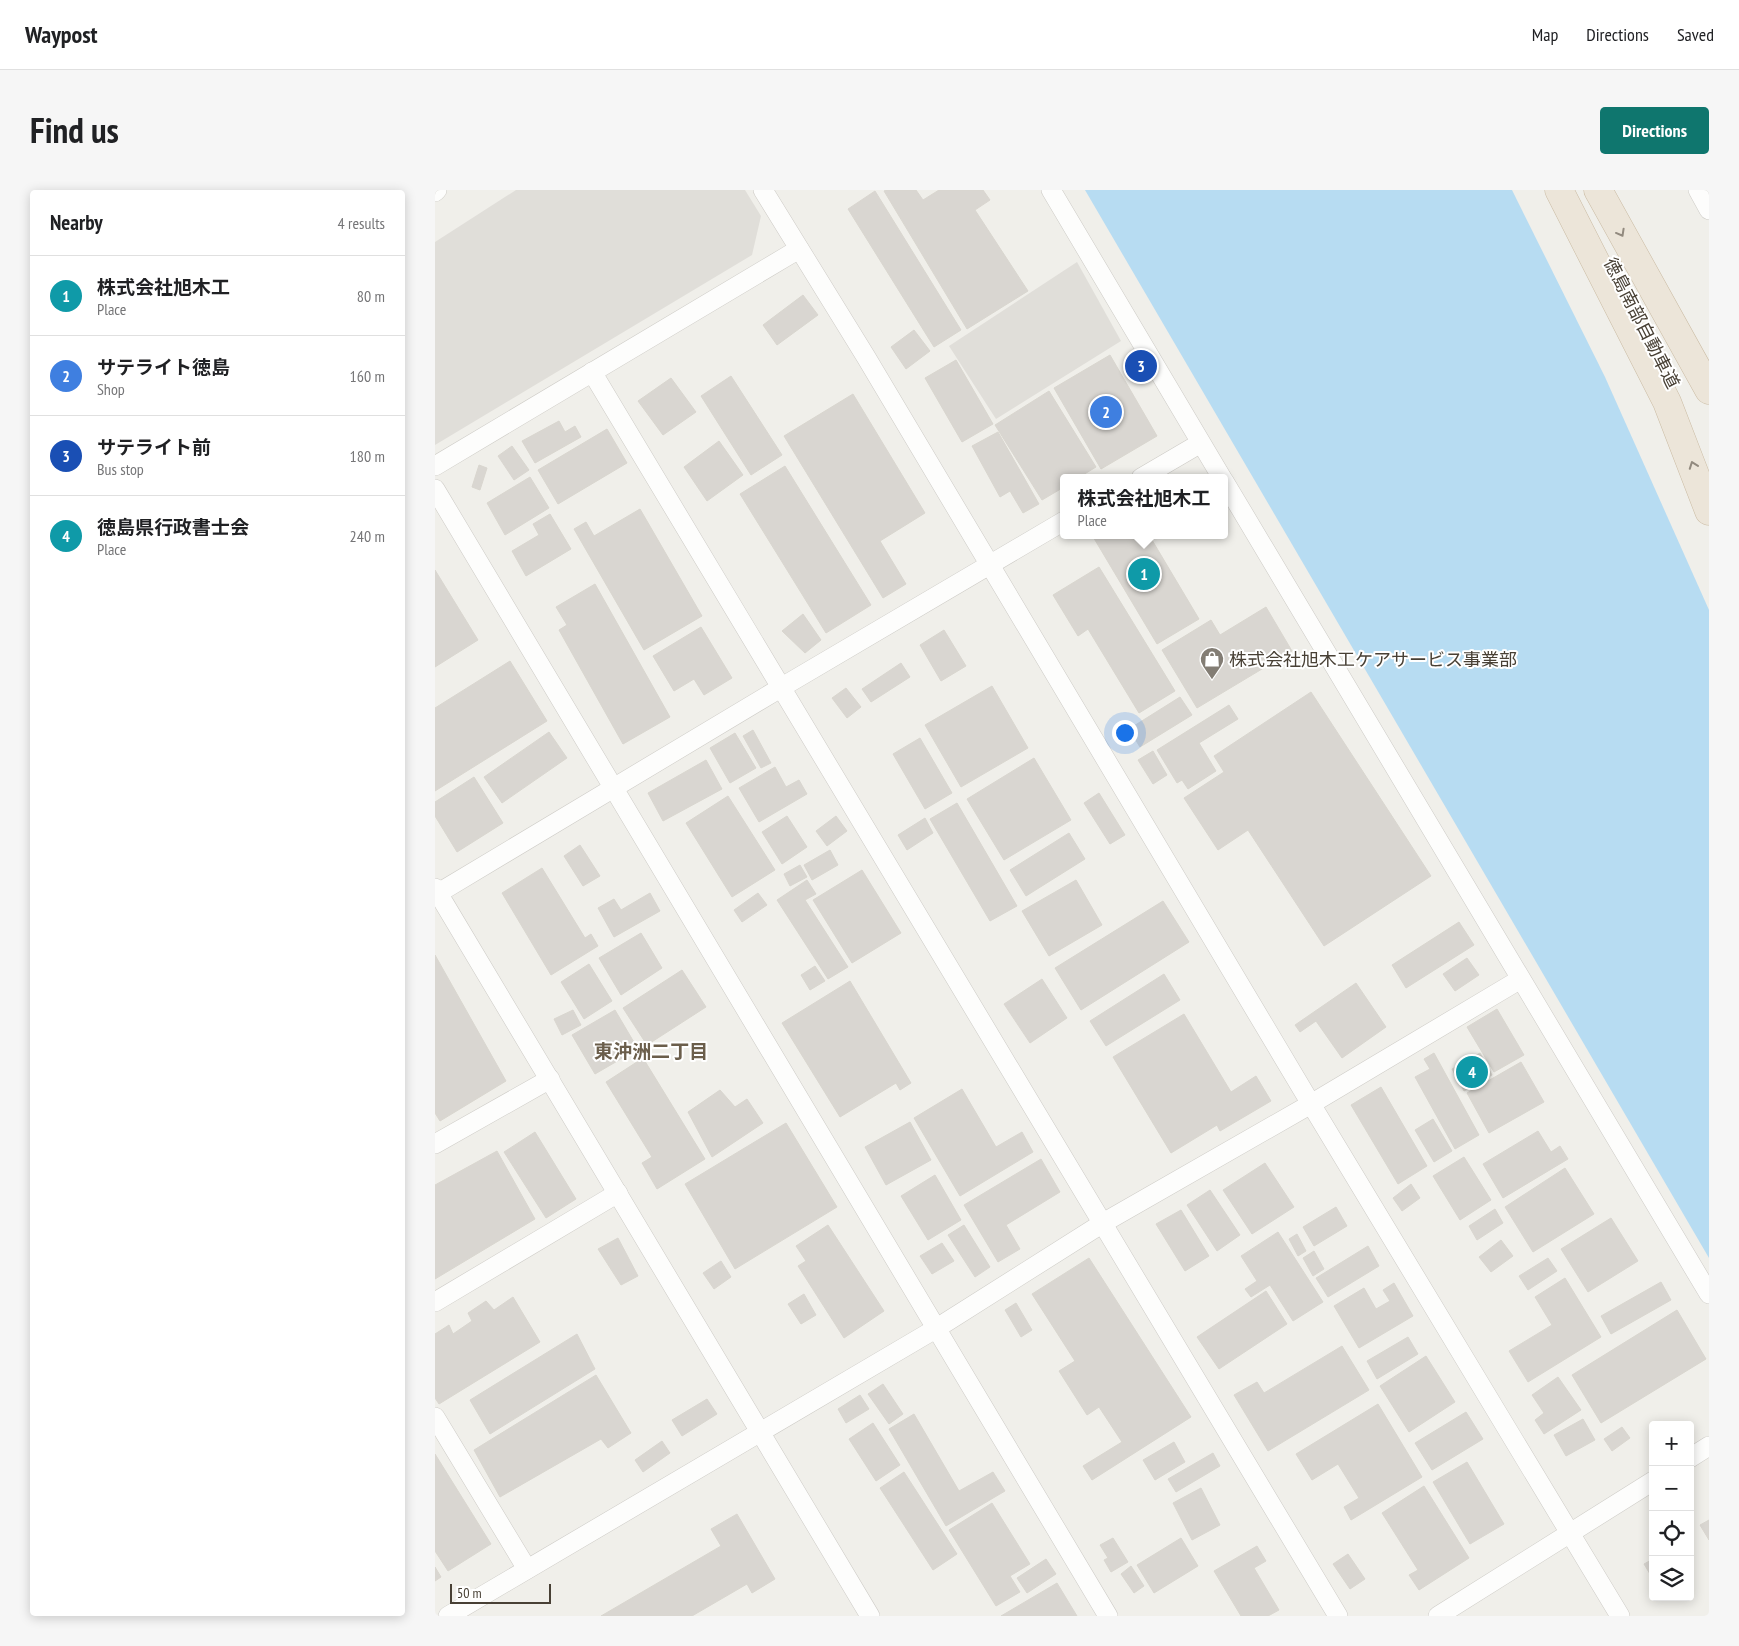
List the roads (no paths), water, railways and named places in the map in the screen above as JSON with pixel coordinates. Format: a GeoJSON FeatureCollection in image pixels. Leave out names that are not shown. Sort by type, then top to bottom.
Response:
{"type":"FeatureCollection","features":[{"type":"Feature","properties":{"kind":"highway"},"geometry":{"type":"LineString","coordinates":[[1559,190],[1667,402],[1709,511]]}},
{"type":"Feature","properties":{"kind":"highway","name":"徳島南部自動車道"},"geometry":{"type":"LineString","coordinates":[[1573,190],[1709,456]]}},
{"type":"Feature","properties":{"kind":"highway"},"geometry":{"type":"LineString","coordinates":[[1597,190],[1709,390]]}},
{"type":"Feature","properties":{"kind":"street"},"geometry":{"type":"LineString","coordinates":[[763,190],[866,357],[1311,1104],[1571,1533],[1619,1616]]}},
{"type":"Feature","properties":{"kind":"street"},"geometry":{"type":"LineString","coordinates":[[1049,190],[1199,444],[1219,474]]}},
{"type":"Feature","properties":{"kind":"street"},"geometry":{"type":"LineString","coordinates":[[1049,190],[1219,474]]}},
{"type":"Feature","properties":{"kind":"street"},"geometry":{"type":"LineString","coordinates":[[1698,190],[1709,210]]}},
{"type":"Feature","properties":{"kind":"street"},"geometry":{"type":"LineString","coordinates":[[435,466],[799,249]]}},
{"type":"Feature","properties":{"kind":"street"},"geometry":{"type":"LineString","coordinates":[[592,372],[1338,1616]]}},
{"type":"Feature","properties":{"kind":"street"},"geometry":{"type":"LineString","coordinates":[[1148,474],[1199,444]]}},
{"type":"Feature","properties":{"kind":"street"},"geometry":{"type":"LineString","coordinates":[[435,489],[823,1142],[937,1328],[1108,1616]]}},
{"type":"Feature","properties":{"kind":"street"},"geometry":{"type":"LineString","coordinates":[[1228,489],[1709,1294]]}},
{"type":"Feature","properties":{"kind":"street"},"geometry":{"type":"LineString","coordinates":[[1228,493],[1709,1294]]}},
{"type":"Feature","properties":{"kind":"street"},"geometry":{"type":"LineString","coordinates":[[870,1616],[550,1079],[436,892],[781,686],[1060,523]]}},
{"type":"Feature","properties":{"kind":"street"},"geometry":{"type":"LineString","coordinates":[[449,1616],[937,1328],[1103,1223],[1311,1104],[1519,980]]}},
{"type":"Feature","properties":{"kind":"street"},"geometry":{"type":"LineString","coordinates":[[435,1144],[550,1079]]}},
{"type":"Feature","properties":{"kind":"street"},"geometry":{"type":"LineString","coordinates":[[435,1302],[618,1193]]}},
{"type":"Feature","properties":{"kind":"street"},"geometry":{"type":"LineString","coordinates":[[435,1417],[527,1569]]}},
{"type":"Feature","properties":{"kind":"street"},"geometry":{"type":"LineString","coordinates":[[1694,1455],[1709,1446]]}},
{"type":"Feature","properties":{"kind":"street"},"geometry":{"type":"LineString","coordinates":[[1438,1616],[1649,1484]]}},
{"type":"Feature","properties":{"kind":"water"},"geometry":{"type":"Polygon","coordinates":[[[1085,190],[1512,190],[1605,377],[1709,610],[1709,1258],[1085,190]]]}},
{"type":"Feature","properties":{"kind":"place","name":"サテライト前"},"geometry":{"type":"Point","coordinates":[1141,366]}},
{"type":"Feature","properties":{"kind":"place","name":"サテライト徳島"},"geometry":{"type":"Point","coordinates":[1106,412]}},
{"type":"Feature","properties":{"kind":"place","name":"株式会社旭木工"},"geometry":{"type":"Point","coordinates":[1144,574]}},
{"type":"Feature","properties":{"kind":"place","name":"株式会社旭木工ケアサービス事業部"},"geometry":{"type":"Point","coordinates":[1212,680]}},
{"type":"Feature","properties":{"kind":"place","name":"徳島県行政書士会"},"geometry":{"type":"Point","coordinates":[1472,1072]}},
{"type":"Feature","properties":{"kind":"district","name":"東沖洲二丁目"},"geometry":{"type":"Point","coordinates":[651,1051]}}]}
